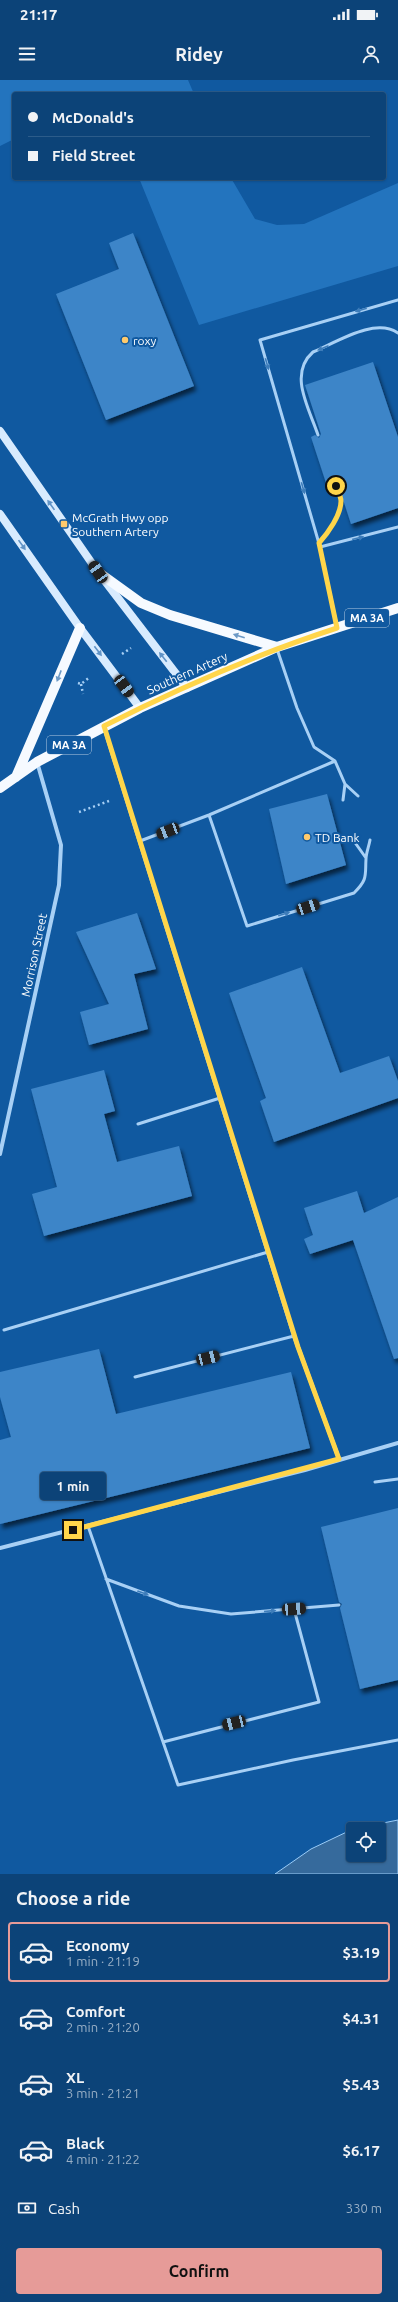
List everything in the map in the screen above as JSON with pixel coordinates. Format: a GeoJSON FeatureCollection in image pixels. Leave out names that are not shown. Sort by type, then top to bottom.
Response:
{"type":"FeatureCollection","features":[{"type":"Feature","properties":{"kind":"main road"},"geometry":{"type":"LineString","coordinates":[[0,432],[98,572],[187,688]]}},
{"type":"Feature","properties":{"kind":"main road"},"geometry":{"type":"LineString","coordinates":[[0,514],[80,628],[140,708]]}},
{"type":"Feature","properties":{"kind":"main road"},"geometry":{"type":"LineString","coordinates":[[98,572],[141,603],[162,612],[277,647]]}},
{"type":"Feature","properties":{"kind":"main road","name":"Southern Artery"},"geometry":{"type":"LineString","coordinates":[[0,788],[15,779],[37,762],[140,708],[277,647],[398,609]]}},
{"type":"Feature","properties":{"kind":"main road"},"geometry":{"type":"LineString","coordinates":[[15,779],[80,628]]}},
{"type":"Feature","properties":{"kind":"street"},"geometry":{"type":"LineString","coordinates":[[104,726],[294,1336],[339,1459]]}},
{"type":"Feature","properties":{"kind":"street","name":"Morrison Street"},"geometry":{"type":"LineString","coordinates":[[0,1154],[60,885],[61,845],[37,762]]}},
{"type":"Feature","properties":{"kind":"street"},"geometry":{"type":"LineString","coordinates":[[0,1548],[398,1443]]}},
{"type":"Feature","properties":{"kind":"lane"},"geometry":{"type":"LineString","coordinates":[[337,628],[320,545],[260,340],[398,300]]}},
{"type":"Feature","properties":{"kind":"lane"},"geometry":{"type":"LineString","coordinates":[[318,434],[300,375],[306,358],[313,352],[370,328],[384,327],[398,333]]}},
{"type":"Feature","properties":{"kind":"lane"},"geometry":{"type":"LineString","coordinates":[[320,545],[332,525],[340,506],[341,500],[336,486]]}},
{"type":"Feature","properties":{"kind":"lane"},"geometry":{"type":"LineString","coordinates":[[320,545],[398,527]]}},
{"type":"Feature","properties":{"kind":"lane"},"geometry":{"type":"LineString","coordinates":[[277,647],[297,708],[314,747],[335,761],[345,784],[358,796]]}},
{"type":"Feature","properties":{"kind":"lane"},"geometry":{"type":"LineString","coordinates":[[140,841],[209,815],[335,761]]}},
{"type":"Feature","properties":{"kind":"lane"},"geometry":{"type":"LineString","coordinates":[[343,800],[345,784]]}},
{"type":"Feature","properties":{"kind":"lane"},"geometry":{"type":"LineString","coordinates":[[209,815],[247,926],[354,892],[362,885],[368,874],[366,858],[370,840]]}},
{"type":"Feature","properties":{"kind":"lane"},"geometry":{"type":"LineString","coordinates":[[356,844],[366,858]]}},
{"type":"Feature","properties":{"kind":"lane"},"geometry":{"type":"LineString","coordinates":[[138,1124],[220,1098]]}},
{"type":"Feature","properties":{"kind":"lane"},"geometry":{"type":"LineString","coordinates":[[4,1330],[268,1252]]}},
{"type":"Feature","properties":{"kind":"lane"},"geometry":{"type":"LineString","coordinates":[[135,1377],[294,1336]]}},
{"type":"Feature","properties":{"kind":"lane"},"geometry":{"type":"LineString","coordinates":[[375,1482],[398,1479]]}},
{"type":"Feature","properties":{"kind":"lane"},"geometry":{"type":"LineString","coordinates":[[88,1526],[178,1785],[293,1760],[398,1740]]}},
{"type":"Feature","properties":{"kind":"lane"},"geometry":{"type":"LineString","coordinates":[[106,1579],[179,1606],[231,1614],[339,1605]]}},
{"type":"Feature","properties":{"kind":"lane"},"geometry":{"type":"LineString","coordinates":[[163,1742],[319,1702],[294,1609]]}},
{"type":"Feature","properties":{"kind":"path"},"geometry":{"type":"LineString","coordinates":[[120,655],[133,646]]}},
{"type":"Feature","properties":{"kind":"path"},"geometry":{"type":"LineString","coordinates":[[81,684],[90,677]]}},
{"type":"Feature","properties":{"kind":"path"},"geometry":{"type":"LineString","coordinates":[[72,682],[81,684]]}},
{"type":"Feature","properties":{"kind":"path"},"geometry":{"type":"LineString","coordinates":[[81,684],[83,694]]}},
{"type":"Feature","properties":{"kind":"path"},"geometry":{"type":"LineString","coordinates":[[79,812],[109,801]]}},
{"type":"Feature","properties":{"kind":"shaded area"},"geometry":{"type":"Polygon","coordinates":[[[0,80],[188,80],[193,92],[12,92],[12,140],[0,146],[0,80]]]}},
{"type":"Feature","properties":{"kind":"shaded area"},"geometry":{"type":"Polygon","coordinates":[[[140,180],[232,180],[255,219],[277,225],[304,224],[398,183],[398,266],[199,325],[140,180]]]}},
{"type":"Feature","properties":{"kind":"shaded area"},"geometry":{"type":"Polygon","coordinates":[[[398,1820],[398,1874],[275,1874],[311,1849],[346,1832],[346,1862],[386,1862],[386,1822],[398,1820]]]}},
{"type":"Feature","properties":{"kind":"building","name":"roxy"},"geometry":{"type":"Polygon","coordinates":[[[133,233],[194,386],[106,420],[56,294],[119,269],[109,243],[133,233]]]}},
{"type":"Feature","properties":{"kind":"building"},"geometry":{"type":"Polygon","coordinates":[[[373,362],[398,437],[398,508],[351,524],[338,484],[335,483],[333,487],[328,489],[311,437],[315,435],[319,438],[321,434],[305,385],[373,362]]]}},
{"type":"Feature","properties":{"kind":"building","name":"TD Bank"},"geometry":{"type":"Polygon","coordinates":[[[327,794],[346,865],[286,884],[269,809],[327,794]]]}},
{"type":"Feature","properties":{"kind":"building"},"geometry":{"type":"Polygon","coordinates":[[[137,913],[156,969],[134,974],[148,1029],[89,1045],[80,1012],[109,1004],[76,932],[137,913]]]}},
{"type":"Feature","properties":{"kind":"building"},"geometry":{"type":"Polygon","coordinates":[[[302,967],[340,1073],[389,1056],[398,1081],[398,1098],[274,1142],[260,1101],[266,1098],[229,993],[302,967]]]}},
{"type":"Feature","properties":{"kind":"building"},"geometry":{"type":"Polygon","coordinates":[[[104,1070],[115,1111],[104,1114],[117,1162],[179,1146],[192,1196],[44,1236],[32,1194],[57,1187],[31,1089],[104,1070]]]}},
{"type":"Feature","properties":{"kind":"building"},"geometry":{"type":"Polygon","coordinates":[[[357,1191],[364,1213],[398,1197],[398,1358],[394,1359],[353,1240],[310,1254],[304,1239],[313,1235],[304,1208],[357,1191]]]}},
{"type":"Feature","properties":{"kind":"building"},"geometry":{"type":"Polygon","coordinates":[[[99,1349],[116,1414],[291,1372],[310,1448],[0,1524],[0,1440],[11,1437],[0,1397],[0,1372],[99,1349]]]}},
{"type":"Feature","properties":{"kind":"building"},"geometry":{"type":"Polygon","coordinates":[[[398,1508],[398,1680],[360,1689],[340,1608],[342,1604],[339,1602],[321,1527],[398,1508]]]}},
{"type":"Feature","properties":{"kind":"place","name":"roxy"},"geometry":{"type":"Point","coordinates":[125,340]}},
{"type":"Feature","properties":{"kind":"place","name":"McGrath Hwy opp Southern Artery"},"geometry":{"type":"Point","coordinates":[64,524]}},
{"type":"Feature","properties":{"kind":"place","name":"TD Bank"},"geometry":{"type":"Point","coordinates":[307,837]}},
{"type":"Feature","properties":{"kind":"route"},"geometry":{"type":"LineString","coordinates":[[73,1530],[305,1470],[339,1459],[298,1347],[104,726],[140,708],[277,647],[337,628],[319,543],[332,525],[340,506],[341,500],[336,486]]}}]}
